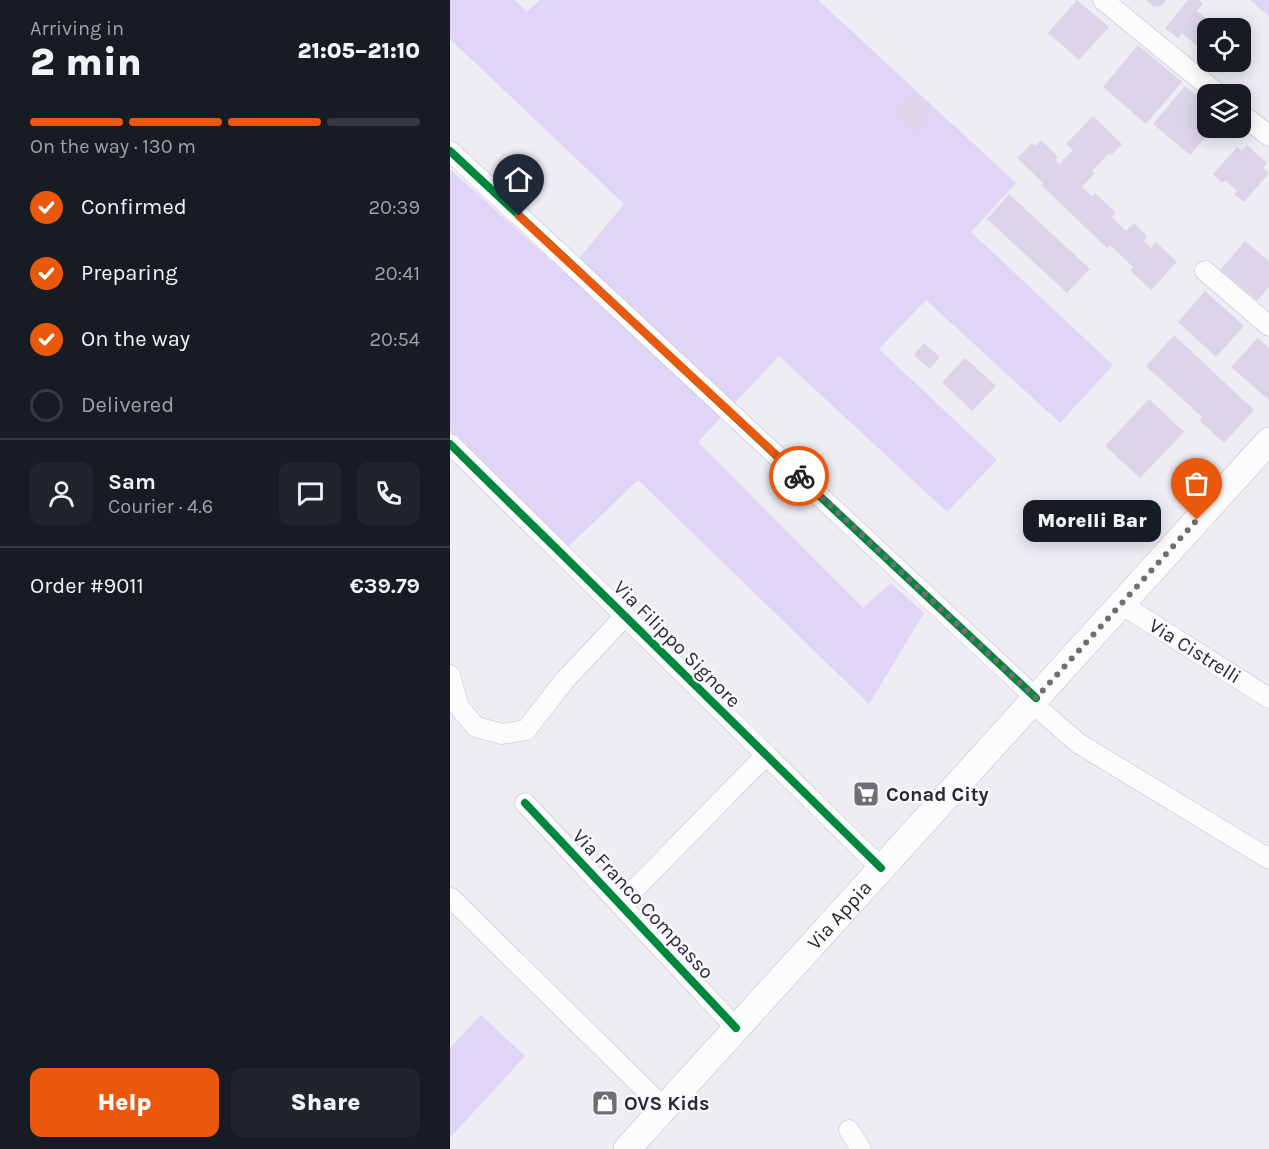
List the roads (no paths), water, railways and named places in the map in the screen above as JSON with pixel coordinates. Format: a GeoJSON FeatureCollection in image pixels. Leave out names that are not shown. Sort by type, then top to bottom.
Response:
{"type":"FeatureCollection","features":[{"type":"Feature","properties":{"kind":"main road","name":"Via Appia"},"geometry":{"type":"LineString","coordinates":[[627,1149],[1269,441]]}},
{"type":"Feature","properties":{"kind":"street"},"geometry":{"type":"LineString","coordinates":[[1103,0],[1206,84]]}},
{"type":"Feature","properties":{"kind":"street"},"geometry":{"type":"LineString","coordinates":[[1251,122],[1269,136]]}},
{"type":"Feature","properties":{"kind":"street"},"geometry":{"type":"LineString","coordinates":[[450,151],[1078,743],[1269,859]]}},
{"type":"Feature","properties":{"kind":"street"},"geometry":{"type":"LineString","coordinates":[[1205,271],[1269,326]]}},
{"type":"Feature","properties":{"kind":"street","name":"Via Filippo Signore"},"geometry":{"type":"LineString","coordinates":[[450,444],[881,868]]}},
{"type":"Feature","properties":{"kind":"street","name":"Via Cistrelli"},"geometry":{"type":"LineString","coordinates":[[1120,604],[1269,698]]}},
{"type":"Feature","properties":{"kind":"street"},"geometry":{"type":"LineString","coordinates":[[450,675],[459,707],[476,727],[502,734],[526,730],[564,681],[625,616]]}},
{"type":"Feature","properties":{"kind":"street"},"geometry":{"type":"LineString","coordinates":[[621,903],[766,755]]}},
{"type":"Feature","properties":{"kind":"street","name":"Via Franco Compasso"},"geometry":{"type":"LineString","coordinates":[[525,803],[736,1028]]}},
{"type":"Feature","properties":{"kind":"street"},"geometry":{"type":"LineString","coordinates":[[451,898],[664,1108]]}},
{"type":"Feature","properties":{"kind":"street"},"geometry":{"type":"LineString","coordinates":[[849,1130],[861,1149]]}},
{"type":"Feature","properties":{"kind":"place","name":"Morelli Bar"},"geometry":{"type":"Point","coordinates":[1197,520]}},
{"type":"Feature","properties":{"kind":"place","name":"Conad City"},"geometry":{"type":"Point","coordinates":[866,794]}},
{"type":"Feature","properties":{"kind":"place","name":"OVS Kids"},"geometry":{"type":"Point","coordinates":[605,1103]}}]}
